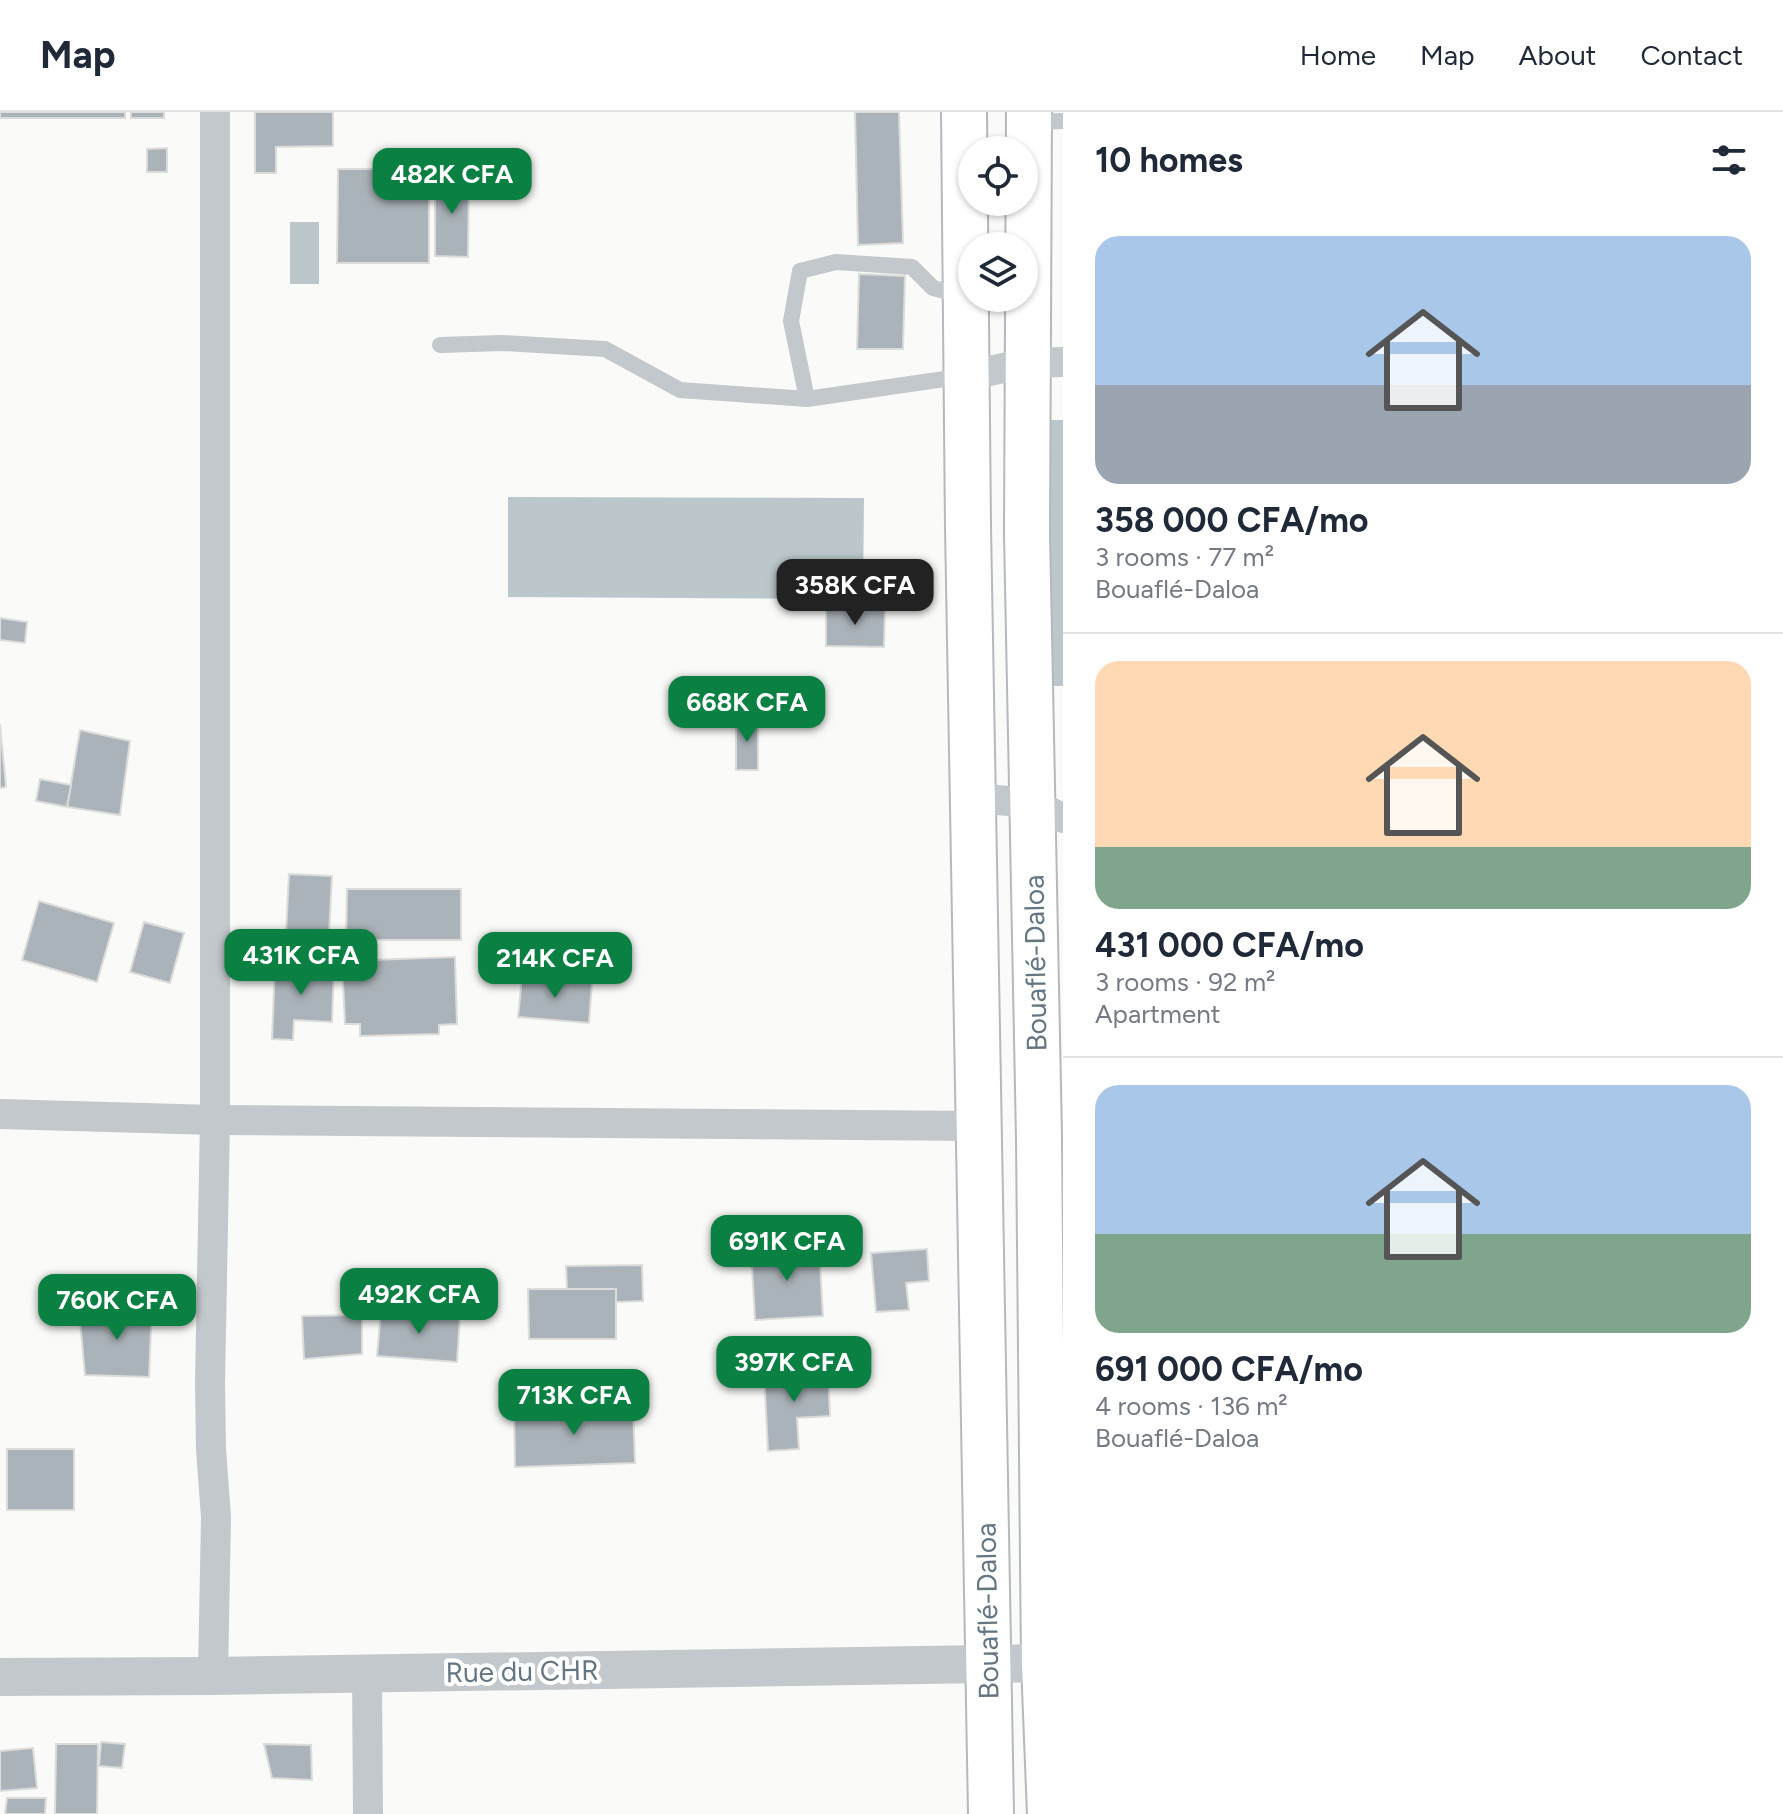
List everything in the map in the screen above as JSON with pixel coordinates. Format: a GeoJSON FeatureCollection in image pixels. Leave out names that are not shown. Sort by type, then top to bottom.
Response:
{"type":"FeatureCollection","features":[{"type":"Feature","properties":{"kind":"highway","name":"Bouaflé-Daloa"},"geometry":{"type":"LineString","coordinates":[[964,112],[965,232]]}},
{"type":"Feature","properties":{"kind":"highway","name":"Bouaflé-Daloa"},"geometry":{"type":"LineString","coordinates":[[1041,118],[1047,811],[1045,1140],[1054,1663],[1050,1814]]}},
{"type":"Feature","properties":{"kind":"highway","name":"Bouaflé-Daloa"},"geometry":{"type":"LineString","coordinates":[[965,312],[991,1814]]}},
{"type":"Feature","properties":{"kind":"street"},"geometry":{"type":"LineString","coordinates":[[213,1676],[216,1517],[210,1383],[215,1120],[215,112]]}},
{"type":"Feature","properties":{"kind":"street"},"geometry":{"type":"LineString","coordinates":[[967,376],[1045,363]]}},
{"type":"Feature","properties":{"kind":"street"},"geometry":{"type":"LineString","coordinates":[[975,798],[1047,811]]}},
{"type":"Feature","properties":{"kind":"street"},"geometry":{"type":"LineString","coordinates":[[0,1114],[215,1120],[979,1126]]}},
{"type":"Feature","properties":{"kind":"street","name":"Rue du CHR"},"geometry":{"type":"LineString","coordinates":[[0,1677],[1054,1663]]}},
{"type":"Feature","properties":{"kind":"street"},"geometry":{"type":"LineString","coordinates":[[367,1673],[368,1814]]}},
{"type":"Feature","properties":{"kind":"lane"},"geometry":{"type":"LineString","coordinates":[[807,399],[791,321],[800,271],[836,262],[912,267],[933,288],[958,295]]}},
{"type":"Feature","properties":{"kind":"lane"},"geometry":{"type":"LineString","coordinates":[[440,345],[502,343],[605,349],[680,390],[807,399],[967,376]]}},
{"type":"Feature","properties":{"kind":"shaded area"},"geometry":{"type":"Polygon","coordinates":[[[290,222],[319,222],[319,284],[290,284],[290,222]]]}},
{"type":"Feature","properties":{"kind":"shaded area"},"geometry":{"type":"Polygon","coordinates":[[[1040,420],[1063,420],[1063,686],[1039,686],[1040,420]]]}},
{"type":"Feature","properties":{"kind":"shaded area"},"geometry":{"type":"Polygon","coordinates":[[[508,497],[864,498],[863,599],[508,597],[508,497]]]}},
{"type":"Feature","properties":{"kind":"building"},"geometry":{"type":"Polygon","coordinates":[[[0,112],[125,112],[125,118],[0,118],[0,112]]]}},
{"type":"Feature","properties":{"kind":"building"},"geometry":{"type":"Polygon","coordinates":[[[131,112],[164,112],[164,118],[131,118],[131,112]]]}},
{"type":"Feature","properties":{"kind":"building"},"geometry":{"type":"Polygon","coordinates":[[[255,112],[333,112],[333,146],[276,147],[276,173],[255,173],[255,112]]]}},
{"type":"Feature","properties":{"kind":"building"},"geometry":{"type":"Polygon","coordinates":[[[855,112],[899,112],[903,243],[858,245],[855,112]]]}},
{"type":"Feature","properties":{"kind":"building"},"geometry":{"type":"Polygon","coordinates":[[[167,148],[167,172],[147,172],[147,149],[167,148]]]}},
{"type":"Feature","properties":{"kind":"building"},"geometry":{"type":"Polygon","coordinates":[[[338,169],[429,169],[429,263],[337,263],[338,169]]]}},
{"type":"Feature","properties":{"kind":"building"},"geometry":{"type":"Polygon","coordinates":[[[469,175],[468,257],[435,256],[435,176],[469,175]]]}},
{"type":"Feature","properties":{"kind":"building"},"geometry":{"type":"Polygon","coordinates":[[[859,274],[905,276],[903,349],[857,349],[859,274]]]}},
{"type":"Feature","properties":{"kind":"building"},"geometry":{"type":"Polygon","coordinates":[[[826,608],[885,608],[884,647],[826,646],[826,608]]]}},
{"type":"Feature","properties":{"kind":"building"},"geometry":{"type":"Polygon","coordinates":[[[0,618],[27,622],[25,643],[0,640],[0,618]]]}},
{"type":"Feature","properties":{"kind":"building"},"geometry":{"type":"Polygon","coordinates":[[[736,717],[758,717],[758,770],[736,770],[736,717]]]}},
{"type":"Feature","properties":{"kind":"building"},"geometry":{"type":"Polygon","coordinates":[[[0,724],[6,787],[0,788],[0,724]]]}},
{"type":"Feature","properties":{"kind":"building"},"geometry":{"type":"Polygon","coordinates":[[[80,730],[130,741],[120,815],[67,807],[80,730]]]}},
{"type":"Feature","properties":{"kind":"building"},"geometry":{"type":"Polygon","coordinates":[[[40,779],[71,785],[67,807],[36,801],[40,779]]]}},
{"type":"Feature","properties":{"kind":"building"},"geometry":{"type":"Polygon","coordinates":[[[289,874],[332,876],[329,934],[286,932],[289,874]]]}},
{"type":"Feature","properties":{"kind":"building"},"geometry":{"type":"Polygon","coordinates":[[[347,889],[461,889],[461,940],[346,940],[347,889]]]}},
{"type":"Feature","properties":{"kind":"building"},"geometry":{"type":"Polygon","coordinates":[[[39,901],[114,923],[97,982],[22,960],[39,901]]]}},
{"type":"Feature","properties":{"kind":"building"},"geometry":{"type":"Polygon","coordinates":[[[144,922],[184,933],[170,983],[130,972],[144,922]]]}},
{"type":"Feature","properties":{"kind":"building"},"geometry":{"type":"Polygon","coordinates":[[[515,939],[556,943],[560,965],[519,960],[515,939]]]}},
{"type":"Feature","properties":{"kind":"building"},"geometry":{"type":"Polygon","coordinates":[[[455,957],[457,1024],[439,1025],[439,1034],[360,1036],[360,1024],[345,1024],[342,961],[455,957]]]}},
{"type":"Feature","properties":{"kind":"building"},"geometry":{"type":"Polygon","coordinates":[[[275,963],[334,966],[332,1022],[294,1020],[293,1040],[272,1039],[275,963]]]}},
{"type":"Feature","properties":{"kind":"building"},"geometry":{"type":"Polygon","coordinates":[[[522,977],[592,983],[589,1023],[518,1017],[522,977]]]}},
{"type":"Feature","properties":{"kind":"building"},"geometry":{"type":"Polygon","coordinates":[[[819,1246],[823,1316],[755,1320],[751,1250],[819,1246]]]}},
{"type":"Feature","properties":{"kind":"building"},"geometry":{"type":"Polygon","coordinates":[[[927,1249],[929,1281],[906,1283],[909,1310],[876,1312],[871,1253],[927,1249]]]}},
{"type":"Feature","properties":{"kind":"building"},"geometry":{"type":"Polygon","coordinates":[[[642,1265],[643,1301],[616,1302],[616,1289],[567,1289],[566,1266],[642,1265]]]}},
{"type":"Feature","properties":{"kind":"building"},"geometry":{"type":"Polygon","coordinates":[[[528,1289],[616,1289],[616,1339],[529,1339],[528,1289]]]}},
{"type":"Feature","properties":{"kind":"building"},"geometry":{"type":"Polygon","coordinates":[[[152,1307],[149,1377],[85,1375],[79,1311],[152,1307]]]}},
{"type":"Feature","properties":{"kind":"building"},"geometry":{"type":"Polygon","coordinates":[[[381,1310],[460,1316],[457,1362],[377,1356],[381,1310]]]}},
{"type":"Feature","properties":{"kind":"building"},"geometry":{"type":"Polygon","coordinates":[[[362,1315],[362,1354],[304,1359],[302,1316],[362,1315]]]}},
{"type":"Feature","properties":{"kind":"building"},"geometry":{"type":"Polygon","coordinates":[[[828,1369],[830,1416],[797,1418],[799,1449],[768,1451],[764,1372],[828,1369]]]}},
{"type":"Feature","properties":{"kind":"building"},"geometry":{"type":"Polygon","coordinates":[[[633,1406],[635,1463],[515,1467],[514,1410],[633,1406]]]}},
{"type":"Feature","properties":{"kind":"building"},"geometry":{"type":"Polygon","coordinates":[[[7,1449],[74,1449],[74,1510],[7,1510],[7,1449]]]}},
{"type":"Feature","properties":{"kind":"building"},"geometry":{"type":"Polygon","coordinates":[[[101,1742],[125,1744],[122,1768],[99,1766],[101,1742]]]}},
{"type":"Feature","properties":{"kind":"building"},"geometry":{"type":"Polygon","coordinates":[[[56,1744],[98,1744],[97,1814],[55,1814],[56,1744]]]}},
{"type":"Feature","properties":{"kind":"building"},"geometry":{"type":"Polygon","coordinates":[[[264,1744],[311,1745],[312,1780],[272,1778],[264,1744]]]}},
{"type":"Feature","properties":{"kind":"building"},"geometry":{"type":"Polygon","coordinates":[[[33,1748],[37,1788],[0,1791],[0,1751],[33,1748]]]}},
{"type":"Feature","properties":{"kind":"building"},"geometry":{"type":"Polygon","coordinates":[[[7,1798],[46,1798],[45,1814],[5,1814],[7,1798]]]}}]}
